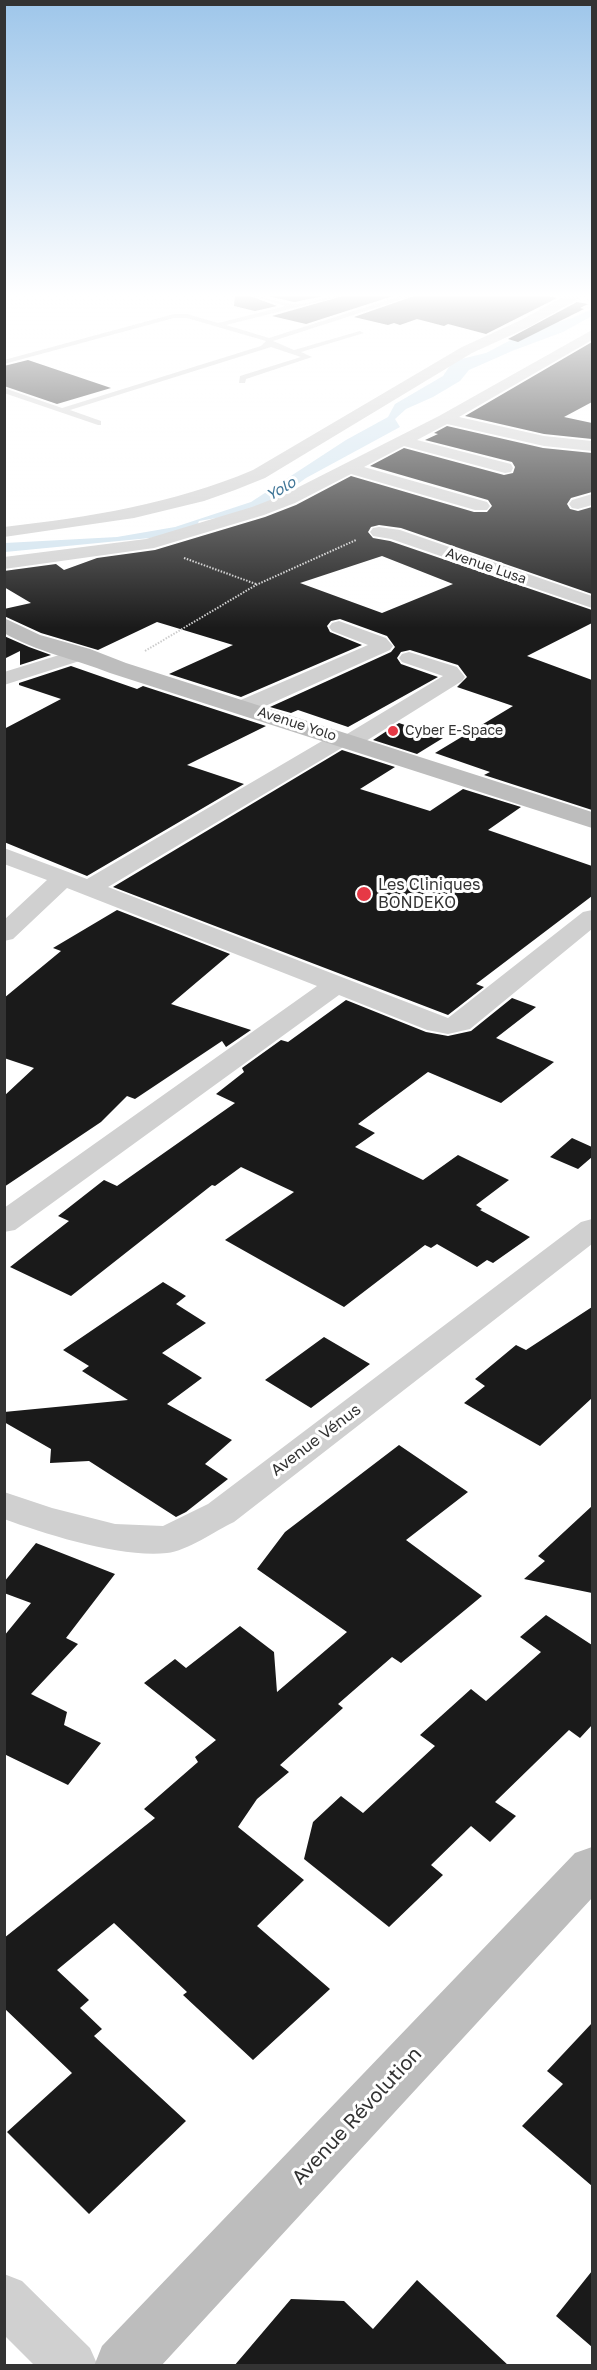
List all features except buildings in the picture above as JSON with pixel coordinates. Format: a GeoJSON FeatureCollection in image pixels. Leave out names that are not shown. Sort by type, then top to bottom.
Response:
{"type":"FeatureCollection","features":[{"type":"Feature","properties":{"kind":"street"},"geometry":{"type":"LineString","coordinates":[[4,532],[114,519],[154,511],[229,487],[259,474],[372,407]]}},
{"type":"Feature","properties":{"kind":"street"},"geometry":{"type":"LineString","coordinates":[[4,563],[148,544],[258,511],[289,499],[466,407]]}},
{"type":"Feature","properties":{"kind":"street"},"geometry":{"type":"LineString","coordinates":[[445,419],[544,441],[592,446]]}},
{"type":"Feature","properties":{"kind":"street"},"geometry":{"type":"LineString","coordinates":[[403,441],[505,468]]}},
{"type":"Feature","properties":{"kind":"street"},"geometry":{"type":"LineString","coordinates":[[349,468],[481,506]]}},
{"type":"Feature","properties":{"kind":"street","name":"Avenue Lusa"},"geometry":{"type":"LineString","coordinates":[[379,532],[394,534],[592,602]]}},
{"type":"Feature","properties":{"kind":"street","name":"Avenue Yolo"},"geometry":{"type":"LineString","coordinates":[[4,624],[32,640],[82,654],[118,668],[592,820]]}},
{"type":"Feature","properties":{"kind":"street"},"geometry":{"type":"LineString","coordinates":[[244,707],[383,646],[379,642],[339,627]]}},
{"type":"Feature","properties":{"kind":"street"},"geometry":{"type":"LineString","coordinates":[[4,679],[82,654]]}},
{"type":"Feature","properties":{"kind":"street"},"geometry":{"type":"LineString","coordinates":[[89,888],[455,677],[450,671],[410,658]]}},
{"type":"Feature","properties":{"kind":"street"},"geometry":{"type":"LineString","coordinates":[[4,855],[437,1024],[448,1026],[460,1023],[592,917]]}},
{"type":"Feature","properties":{"kind":"street"},"geometry":{"type":"LineString","coordinates":[[4,934],[63,878]]}},
{"type":"Feature","properties":{"kind":"street"},"geometry":{"type":"LineString","coordinates":[[4,1223],[336,985]]}},
{"type":"Feature","properties":{"kind":"street","name":"Avenue Vénus"},"geometry":{"type":"LineString","coordinates":[[4,1504],[46,1520],[115,1537],[167,1540],[221,1513],[592,1229]]}},
{"type":"Feature","properties":{"kind":"street","name":"Avenue Révolution"},"geometry":{"type":"LineString","coordinates":[[122,2366],[592,1867]]}},
{"type":"Feature","properties":{"kind":"street"},"geometry":{"type":"LineString","coordinates":[[4,2299],[72,2366]]}},
{"type":"Feature","properties":{"kind":"lane"},"geometry":{"type":"LineString","coordinates":[[48,407],[98,423]]}},
{"type":"Feature","properties":{"kind":"lane"},"geometry":{"type":"LineString","coordinates":[[60,411],[73,407]]}},
{"type":"Feature","properties":{"kind":"path"},"geometry":{"type":"LineString","coordinates":[[118,668],[256,585],[368,534],[379,532]]}},
{"type":"Feature","properties":{"kind":"path"},"geometry":{"type":"LineString","coordinates":[[148,544],[256,585]]}},
{"type":"Feature","properties":{"kind":"water","name":"Yolo"},"geometry":{"type":"Polygon","coordinates":[[[394,407],[411,407],[395,419],[400,427],[306,478],[277,499],[228,516],[199,521],[196,528],[160,537],[5,552],[5,543],[117,537],[175,527],[251,502],[346,440],[388,417],[394,407]]]}},
{"type":"Feature","properties":{"kind":"place","name":"Cyber E-Space"},"geometry":{"type":"Point","coordinates":[393,731]}},
{"type":"Feature","properties":{"kind":"place","name":"Les Cliniques BONDEKO"},"geometry":{"type":"Point","coordinates":[364,894]}}]}
